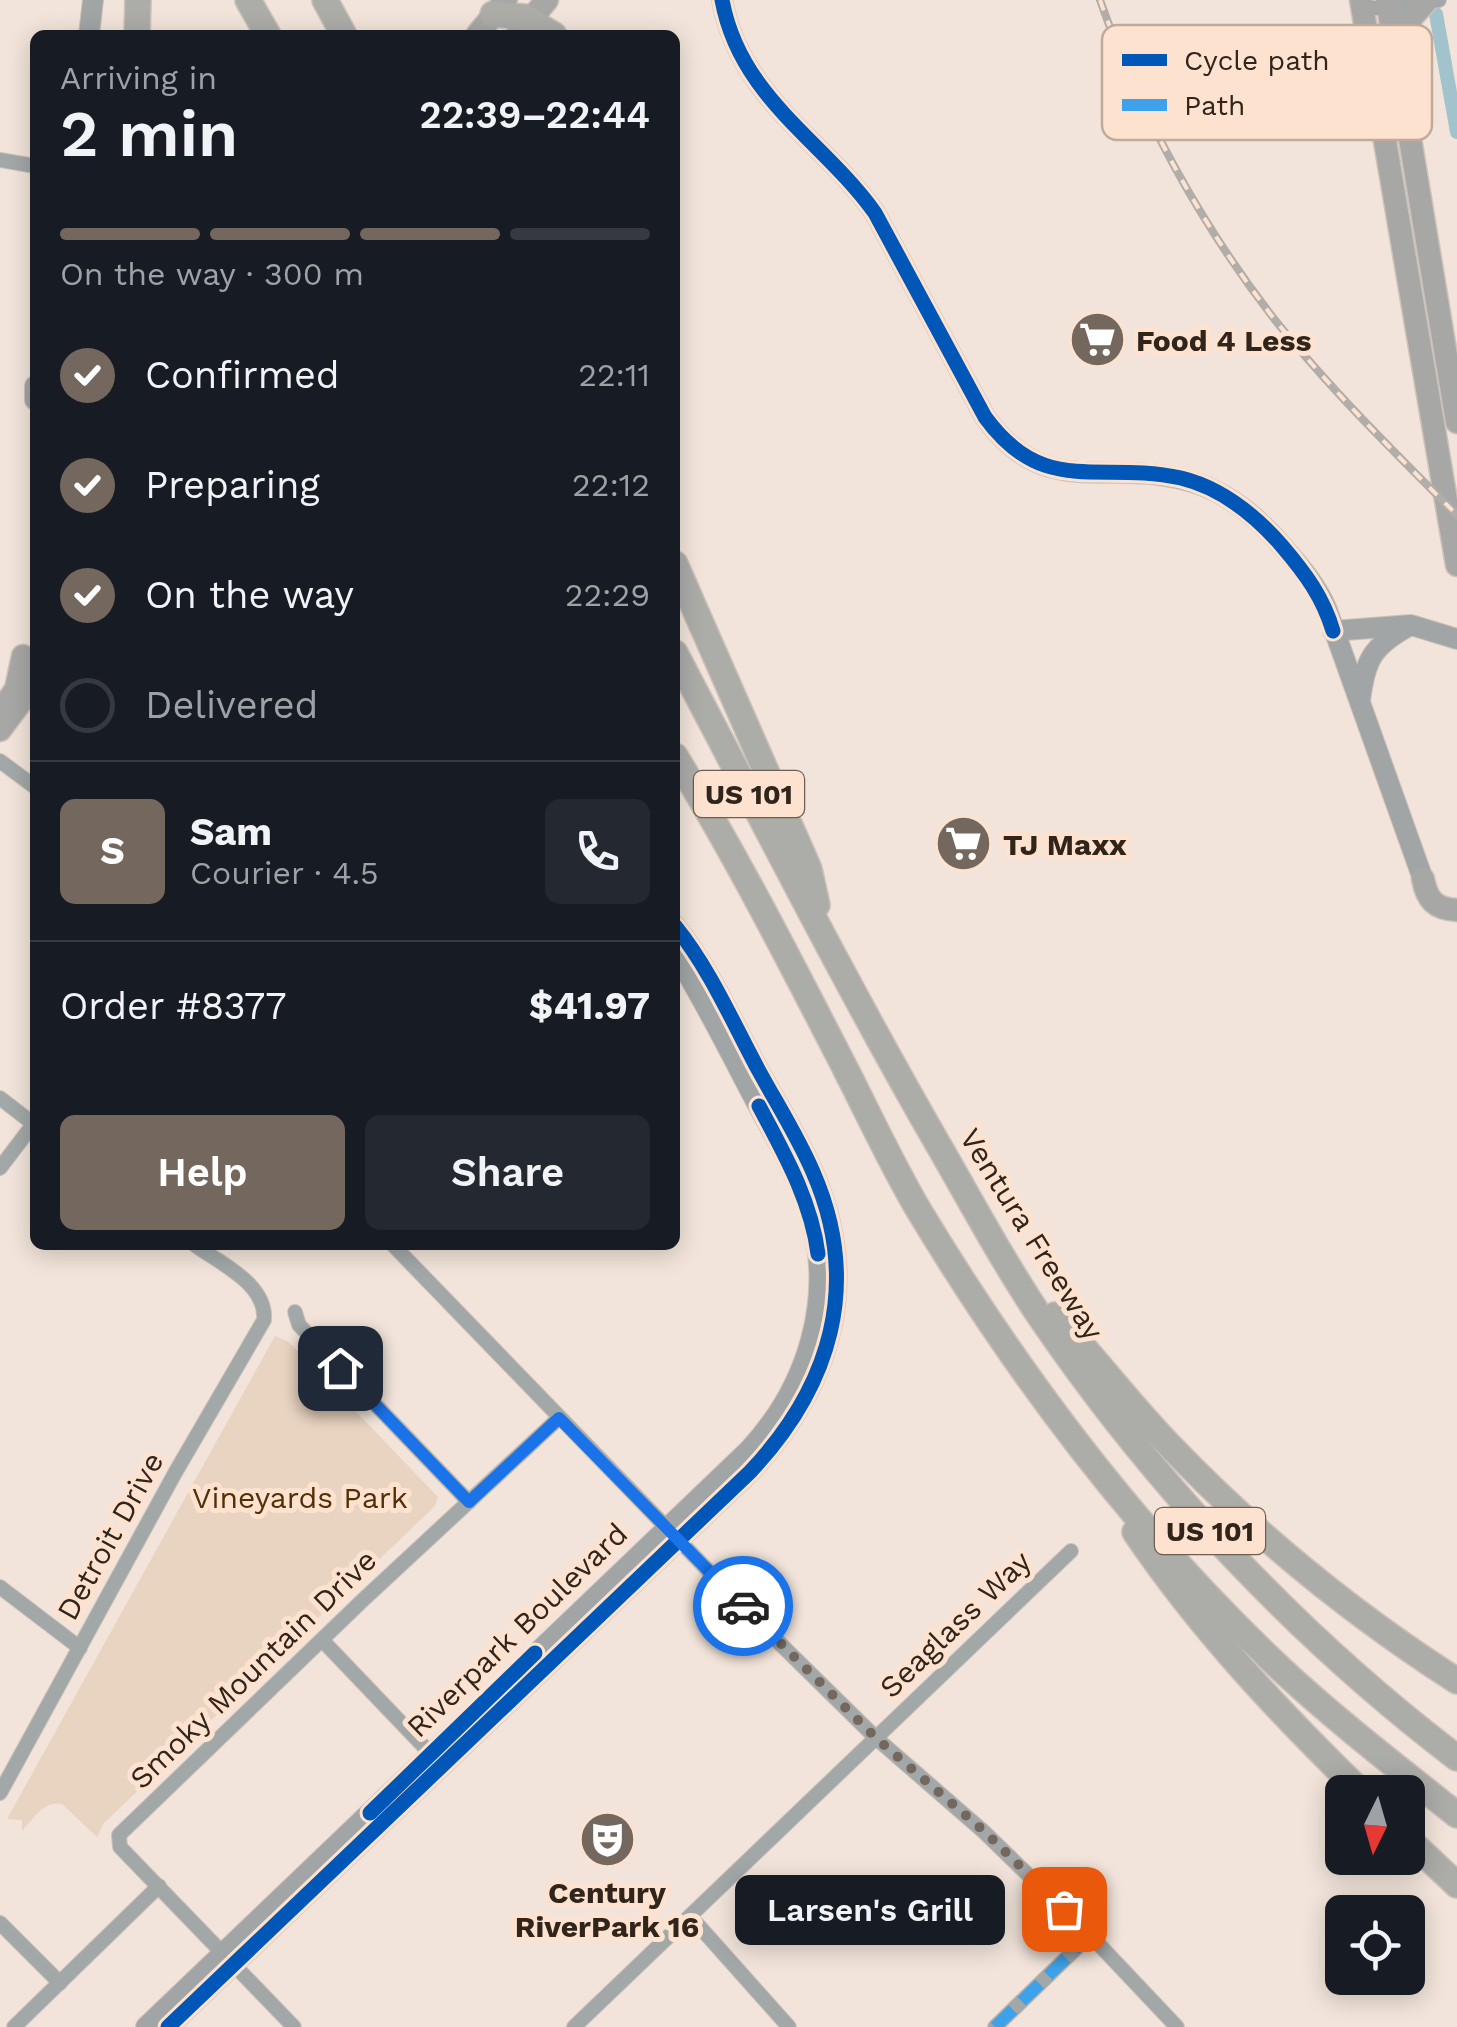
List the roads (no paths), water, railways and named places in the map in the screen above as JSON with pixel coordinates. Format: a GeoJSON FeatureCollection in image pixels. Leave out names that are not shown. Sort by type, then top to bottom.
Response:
{"type":"FeatureCollection","features":[{"type":"Feature","properties":{"kind":"highway"},"geometry":{"type":"LineString","coordinates":[[137,30],[138,0]]}},
{"type":"Feature","properties":{"kind":"highway"},"geometry":{"type":"LineString","coordinates":[[248,0],[265,30]]}},
{"type":"Feature","properties":{"kind":"highway"},"geometry":{"type":"LineString","coordinates":[[325,0],[341,30]]}},
{"type":"Feature","properties":{"kind":"highway"},"geometry":{"type":"LineString","coordinates":[[492,16],[532,18]]}},
{"type":"Feature","properties":{"kind":"highway"},"geometry":{"type":"LineString","coordinates":[[680,575],[810,869],[822,934]]}},
{"type":"Feature","properties":{"kind":"highway","name":"Ventura Freeway"},"geometry":{"type":"LineString","coordinates":[[680,663],[822,934],[1007,1264],[1100,1400],[1206,1527],[1324,1646],[1457,1758]]}},
{"type":"Feature","properties":{"kind":"highway","name":"US 101"},"geometry":{"type":"LineString","coordinates":[[680,765],[751,886],[916,1205],[999,1337],[1074,1440],[1190,1575],[1282,1670],[1457,1815]]}},
{"type":"Feature","properties":{"kind":"highway"},"geometry":{"type":"LineString","coordinates":[[680,794],[751,886]]}},
{"type":"Feature","properties":{"kind":"highway"},"geometry":{"type":"LineString","coordinates":[[1007,1264],[1098,1360],[1171,1447],[1254,1526],[1408,1650],[1457,1681]]}},
{"type":"Feature","properties":{"kind":"highway"},"geometry":{"type":"LineString","coordinates":[[1074,1440],[1161,1570],[1256,1685],[1343,1775]]}},
{"type":"Feature","properties":{"kind":"highway"},"geometry":{"type":"LineString","coordinates":[[1425,1854],[1457,1885]]}},
{"type":"Feature","properties":{"kind":"main road"},"geometry":{"type":"LineString","coordinates":[[1410,25],[1410,19],[1432,1]]}},
{"type":"Feature","properties":{"kind":"main road"},"geometry":{"type":"LineString","coordinates":[[1396,140],[1457,565]]}},
{"type":"Feature","properties":{"kind":"main road"},"geometry":{"type":"LineString","coordinates":[[1410,140],[1457,422]]}},
{"type":"Feature","properties":{"kind":"main road"},"geometry":{"type":"LineString","coordinates":[[1,689],[29,648]]}},
{"type":"Feature","properties":{"kind":"main road"},"geometry":{"type":"LineString","coordinates":[[0,712],[16,689],[29,648]]}},
{"type":"Feature","properties":{"kind":"main road"},"geometry":{"type":"LineString","coordinates":[[0,730],[30,690]]}},
{"type":"Feature","properties":{"kind":"main road"},"geometry":{"type":"LineString","coordinates":[[1422,880],[1457,895]]}},
{"type":"Feature","properties":{"kind":"main road"},"geometry":{"type":"LineString","coordinates":[[1422,880],[1427,897],[1436,906],[1457,910]]}},
{"type":"Feature","properties":{"kind":"street"},"geometry":{"type":"LineString","coordinates":[[90,30],[93,0]]}},
{"type":"Feature","properties":{"kind":"street"},"geometry":{"type":"LineString","coordinates":[[722,0],[729,25],[759,85],[875,214],[984,416],[1007,444],[1020,455],[1052,469],[1180,478],[1230,498],[1253,516],[1304,572],[1324,602],[1422,880]]}},
{"type":"Feature","properties":{"kind":"street"},"geometry":{"type":"LineString","coordinates":[[1376,3],[1432,1]]}},
{"type":"Feature","properties":{"kind":"street"},"geometry":{"type":"LineString","coordinates":[[0,160],[30,165]]}},
{"type":"Feature","properties":{"kind":"street"},"geometry":{"type":"LineString","coordinates":[[1333,631],[1411,625],[1449,636]]}},
{"type":"Feature","properties":{"kind":"street"},"geometry":{"type":"LineString","coordinates":[[1359,706],[1362,679],[1374,651],[1411,625]]}},
{"type":"Feature","properties":{"kind":"street"},"geometry":{"type":"LineString","coordinates":[[0,760],[30,783]]}},
{"type":"Feature","properties":{"kind":"street","name":"Riverpark Boulevard"},"geometry":{"type":"LineString","coordinates":[[168,2027],[430,1753],[671,1534],[760,1461],[804,1404],[828,1348],[836,1286],[828,1213],[813,1170],[714,988],[680,934]]}},
{"type":"Feature","properties":{"kind":"street","name":"Riverpark Boulevard"},"geometry":{"type":"LineString","coordinates":[[146,2027],[228,1960],[671,1534],[782,1410],[798,1379],[811,1344],[819,1287],[815,1232],[796,1178],[680,961]]}},
{"type":"Feature","properties":{"kind":"street"},"geometry":{"type":"LineString","coordinates":[[0,1098],[30,1119]]}},
{"type":"Feature","properties":{"kind":"street"},"geometry":{"type":"LineString","coordinates":[[0,1168],[30,1129]]}},
{"type":"Feature","properties":{"kind":"street","name":"Detroit Drive"},"geometry":{"type":"LineString","coordinates":[[0,1793],[5,1770],[80,1648],[264,1320],[266,1306],[256,1290],[202,1250]]}},
{"type":"Feature","properties":{"kind":"street"},"geometry":{"type":"LineString","coordinates":[[398,1250],[671,1534],[876,1738],[984,1831],[1176,2027]]}},
{"type":"Feature","properties":{"kind":"street"},"geometry":{"type":"LineString","coordinates":[[295,1312],[299,1325],[469,1502]]}},
{"type":"Feature","properties":{"kind":"street","name":"Smoky Mountain Drive"},"geometry":{"type":"LineString","coordinates":[[159,1886],[120,1847],[118,1839],[559,1418]]}},
{"type":"Feature","properties":{"kind":"street","name":"Seaglass Way"},"geometry":{"type":"LineString","coordinates":[[574,2027],[1071,1551]]}},
{"type":"Feature","properties":{"kind":"street"},"geometry":{"type":"LineString","coordinates":[[0,1587],[80,1648]]}},
{"type":"Feature","properties":{"kind":"street"},"geometry":{"type":"LineString","coordinates":[[323,1641],[430,1753]]}},
{"type":"Feature","properties":{"kind":"street"},"geometry":{"type":"LineString","coordinates":[[14,2027],[159,1886],[294,2027]]}},
{"type":"Feature","properties":{"kind":"street"},"geometry":{"type":"LineString","coordinates":[[690,1916],[789,2027]]}},
{"type":"Feature","properties":{"kind":"street"},"geometry":{"type":"LineString","coordinates":[[0,1923],[60,1982]]}},
{"type":"Feature","properties":{"kind":"street"},"geometry":{"type":"LineString","coordinates":[[995,2027],[1090,1935]]}},
{"type":"Feature","properties":{"kind":"waterway"},"geometry":{"type":"LineString","coordinates":[[1436,14],[1457,132]]}},
{"type":"Feature","properties":{"kind":"railway"},"geometry":{"type":"LineString","coordinates":[[1100,0],[1109,25]]}},
{"type":"Feature","properties":{"kind":"railway"},"geometry":{"type":"LineString","coordinates":[[1161,140],[1222,246],[1275,320],[1363,420],[1457,515]]}},
{"type":"Feature","properties":{"kind":"place","name":"Food 4 Less"},"geometry":{"type":"Point","coordinates":[1097,340]}},
{"type":"Feature","properties":{"kind":"place","name":"TJ Maxx"},"geometry":{"type":"Point","coordinates":[964,844]}},
{"type":"Feature","properties":{"kind":"place","name":"Century RiverPark 16"},"geometry":{"type":"Point","coordinates":[607,1840]}},
{"type":"Feature","properties":{"kind":"place","name":"Larsen's Grill"},"geometry":{"type":"Point","coordinates":[1064,1909]}},
{"type":"Feature","properties":{"kind":"park label","name":"Vineyards Park"},"geometry":{"type":"Point","coordinates":[300,1497]}}]}
